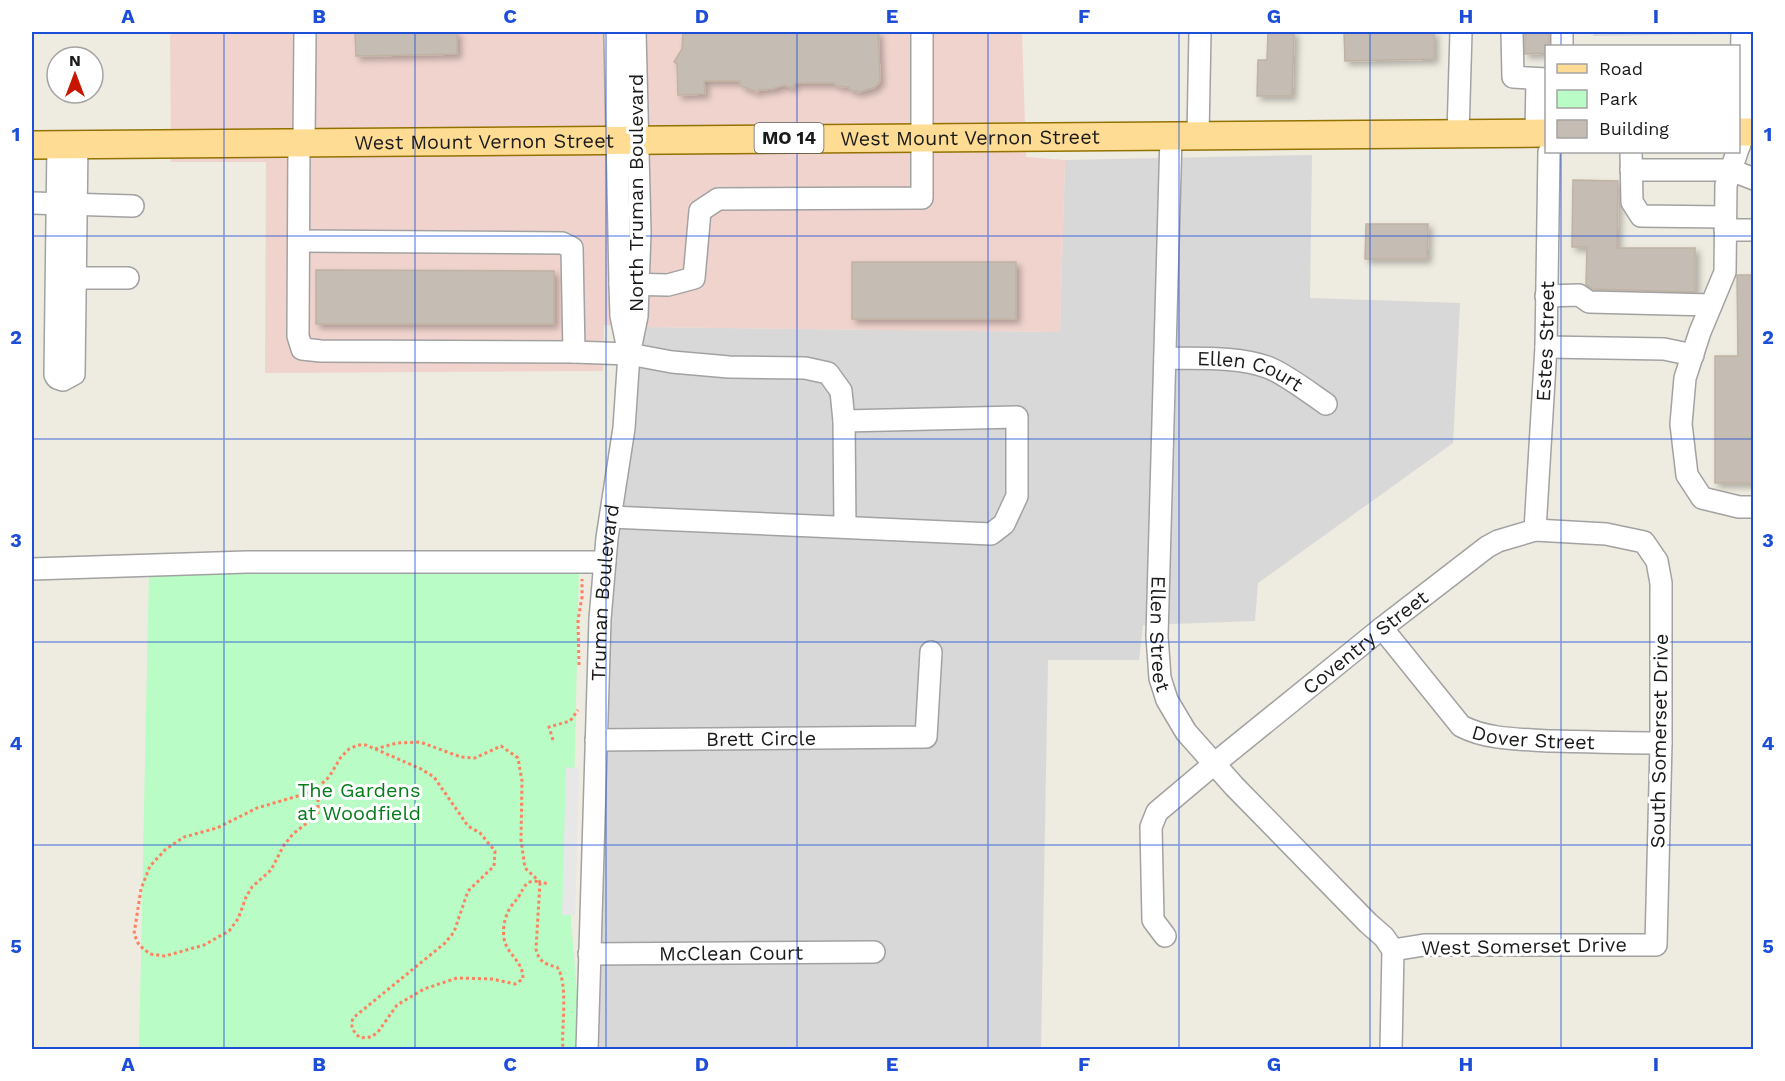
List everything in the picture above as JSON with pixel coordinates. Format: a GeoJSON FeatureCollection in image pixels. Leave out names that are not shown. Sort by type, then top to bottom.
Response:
{"type":"FeatureCollection","features":[{"type":"Feature","properties":{"kind":"main road","name":"West Mount Vernon Street"},"geometry":{"type":"LineString","coordinates":[[55,145],[1198,135],[1458,134],[1544,139]]}},
{"type":"Feature","properties":{"kind":"street"},"geometry":{"type":"LineString","coordinates":[[304,32],[298,336],[302,349],[629,354],[672,362],[729,367],[805,368],[828,373],[840,391],[843,421],[845,527]]}},
{"type":"Feature","properties":{"kind":"street","name":"North Truman Boulevard"},"geometry":{"type":"LineString","coordinates":[[615,32],[627,139]]}},
{"type":"Feature","properties":{"kind":"street","name":"North Truman Boulevard"},"geometry":{"type":"LineString","coordinates":[[627,139],[635,32]]}},
{"type":"Feature","properties":{"kind":"street"},"geometry":{"type":"LineString","coordinates":[[629,284],[668,285],[694,278],[700,211],[718,198],[922,198],[922,32]]}},
{"type":"Feature","properties":{"kind":"street"},"geometry":{"type":"LineString","coordinates":[[1198,135],[1200,32]]}},
{"type":"Feature","properties":{"kind":"street"},"geometry":{"type":"LineString","coordinates":[[1458,134],[1461,32]]}},
{"type":"Feature","properties":{"kind":"street"},"geometry":{"type":"LineString","coordinates":[[1512,32],[1514,77],[1542,79]]}},
{"type":"Feature","properties":{"kind":"street"},"geometry":{"type":"LineString","coordinates":[[1742,32],[1747,63],[1740,144],[1754,178]]}},
{"type":"Feature","properties":{"kind":"street","name":"Estes Street"},"geometry":{"type":"LineString","coordinates":[[1535,530],[1546,347],[1542,79]]}},
{"type":"Feature","properties":{"kind":"street","name":"Ellen Street"},"geometry":{"type":"LineString","coordinates":[[1171,136],[1157,636],[1160,678],[1167,700],[1186,732],[1214,764],[1384,937],[1393,950]]}},
{"type":"Feature","properties":{"kind":"street","name":"Truman Boulevard"},"geometry":{"type":"LineString","coordinates":[[587,1050],[600,619],[605,562],[624,428],[629,354],[621,316],[629,284],[627,139]]}},
{"type":"Feature","properties":{"kind":"street"},"geometry":{"type":"LineString","coordinates":[[55,145],[67,205],[75,278],[65,301],[67,205]]}},
{"type":"Feature","properties":{"kind":"street"},"geometry":{"type":"LineString","coordinates":[[1679,153],[1631,160],[1632,202],[1641,216],[1725,224],[1754,230]]}},
{"type":"Feature","properties":{"kind":"street"},"geometry":{"type":"LineString","coordinates":[[1737,153],[1726,184],[1725,272],[1685,378],[1681,424],[1687,475],[1702,498],[1739,507],[1754,507]]}},
{"type":"Feature","properties":{"kind":"street"},"geometry":{"type":"LineString","coordinates":[[32,203],[133,207]]}},
{"type":"Feature","properties":{"kind":"street"},"geometry":{"type":"LineString","coordinates":[[299,241],[562,243],[572,248],[574,352]]}},
{"type":"Feature","properties":{"kind":"street"},"geometry":{"type":"LineString","coordinates":[[75,278],[128,278]]}},
{"type":"Feature","properties":{"kind":"street"},"geometry":{"type":"LineString","coordinates":[[1546,296],[1579,295],[1589,302],[1711,305]]}},
{"type":"Feature","properties":{"kind":"street"},"geometry":{"type":"LineString","coordinates":[[1546,347],[1664,349],[1693,354]]}},
{"type":"Feature","properties":{"kind":"street","name":"Ellen Court"},"geometry":{"type":"LineString","coordinates":[[1165,358],[1254,363],[1269,368],[1326,404]]}},
{"type":"Feature","properties":{"kind":"street"},"geometry":{"type":"LineString","coordinates":[[611,517],[991,534],[1004,524],[1017,496],[1017,417],[843,421]]}},
{"type":"Feature","properties":{"kind":"street","name":"Coventry Street"},"geometry":{"type":"LineString","coordinates":[[1165,936],[1153,920],[1151,826],[1157,812],[1214,764],[1382,628],[1498,541],[1535,530],[1606,534],[1644,542]]}},
{"type":"Feature","properties":{"kind":"street","name":"South Somerset Drive"},"geometry":{"type":"LineString","coordinates":[[1644,542],[1657,561],[1661,583],[1661,743],[1656,945]]}},
{"type":"Feature","properties":{"kind":"street"},"geometry":{"type":"LineString","coordinates":[[32,569],[247,562],[605,562]]}},
{"type":"Feature","properties":{"kind":"street","name":"Dover Street"},"geometry":{"type":"LineString","coordinates":[[1382,628],[1461,726],[1474,733],[1502,738],[1603,743],[1661,743]]}},
{"type":"Feature","properties":{"kind":"street","name":"Brett Circle"},"geometry":{"type":"LineString","coordinates":[[596,740],[926,737],[931,652]]}},
{"type":"Feature","properties":{"kind":"street","name":"West Somerset Drive"},"geometry":{"type":"LineString","coordinates":[[1393,950],[1424,945],[1656,945]]}},
{"type":"Feature","properties":{"kind":"street"},"geometry":{"type":"LineString","coordinates":[[1391,1047],[1393,950]]}},
{"type":"Feature","properties":{"kind":"street","name":"McClean Court"},"geometry":{"type":"LineString","coordinates":[[589,954],[874,952]]}},
{"type":"Feature","properties":{"kind":"path"},"geometry":{"type":"LineString","coordinates":[[579,562],[579,571],[583,581],[578,620],[579,667]]}},
{"type":"Feature","properties":{"kind":"path"},"geometry":{"type":"LineString","coordinates":[[553,740],[549,727],[570,721],[578,711],[579,704]]}},
{"type":"Feature","properties":{"kind":"path"},"geometry":{"type":"LineString","coordinates":[[373,749],[397,743],[420,742],[461,757],[475,758],[501,746],[518,758],[522,781],[521,840],[525,868],[540,882]]}},
{"type":"Feature","properties":{"kind":"path"},"geometry":{"type":"LineString","coordinates":[[318,787],[318,814],[293,834],[284,845],[271,870],[249,892],[238,919],[229,931],[204,945],[165,956],[150,954],[139,945],[134,934],[141,889],[150,867],[166,849],[184,837],[217,828],[257,808],[289,800],[318,787],[329,777],[341,757],[349,749],[358,745],[366,745],[434,777],[468,826],[480,833],[495,851],[494,866],[468,891],[453,932],[445,943],[353,1018],[351,1024],[354,1032],[360,1038],[371,1037],[378,1032],[398,1005],[424,989],[457,978],[492,979],[515,984],[523,979],[520,963],[506,945],[505,919],[523,886],[533,881],[549,884]]}},
{"type":"Feature","properties":{"kind":"path"},"geometry":{"type":"LineString","coordinates":[[540,882],[536,949],[538,958],[543,963],[557,967],[563,981],[563,1050]]}},
{"type":"Feature","properties":{"kind":"shaded area"},"geometry":{"type":"Polygon","coordinates":[[[170,32],[1022,32],[1026,157],[1065,160],[1060,332],[604,325],[603,371],[265,373],[266,162],[171,162],[170,32]]]}},
{"type":"Feature","properties":{"kind":"shaded area"},"geometry":{"type":"Polygon","coordinates":[[[1593,32],[1728,32],[1728,34],[1593,36],[1593,32]]]}},
{"type":"Feature","properties":{"kind":"shaded area"},"geometry":{"type":"Polygon","coordinates":[[[1312,155],[1310,298],[1460,303],[1453,443],[1258,583],[1255,621],[1143,625],[1139,660],[1048,660],[1041,1049],[598,1050],[601,838],[609,617],[644,327],[1060,332],[1065,160],[1312,155]]]}},
{"type":"Feature","properties":{"kind":"shaded area"},"geometry":{"type":"Polygon","coordinates":[[[566,767],[579,769],[575,915],[562,915],[566,767]]]}},
{"type":"Feature","properties":{"kind":"green space","name":"The Gardens at Woodfield"},"geometry":{"type":"Polygon","coordinates":[[[149,570],[579,571],[571,921],[582,1049],[139,1049],[149,570]]]}},
{"type":"Feature","properties":{"kind":"building"},"geometry":{"type":"Polygon","coordinates":[[[355,32],[457,32],[457,54],[356,56],[355,32]]]}},
{"type":"Feature","properties":{"kind":"building"},"geometry":{"type":"Polygon","coordinates":[[[683,32],[878,32],[880,81],[875,87],[860,92],[850,90],[849,87],[836,86],[835,83],[795,83],[793,88],[784,85],[758,92],[741,86],[740,81],[704,81],[705,94],[678,95],[677,64],[674,62],[682,49],[683,32]]]}},
{"type":"Feature","properties":{"kind":"building"},"geometry":{"type":"Polygon","coordinates":[[[1268,32],[1294,32],[1292,96],[1257,96],[1258,60],[1267,60],[1268,32]]]}},
{"type":"Feature","properties":{"kind":"building"},"geometry":{"type":"Polygon","coordinates":[[[1344,32],[1434,32],[1434,59],[1345,61],[1344,32]]]}},
{"type":"Feature","properties":{"kind":"building"},"geometry":{"type":"Polygon","coordinates":[[[1525,32],[1549,32],[1549,45],[1545,45],[1545,53],[1525,54],[1525,32]]]}},
{"type":"Feature","properties":{"kind":"building"},"geometry":{"type":"Polygon","coordinates":[[[1573,180],[1618,181],[1617,248],[1695,248],[1695,292],[1593,289],[1586,285],[1587,247],[1572,247],[1573,180]]]}},
{"type":"Feature","properties":{"kind":"building"},"geometry":{"type":"Polygon","coordinates":[[[1366,224],[1428,224],[1427,259],[1365,259],[1366,224]]]}},
{"type":"Feature","properties":{"kind":"building"},"geometry":{"type":"Polygon","coordinates":[[[852,262],[1016,262],[1016,319],[852,319],[852,262]]]}},
{"type":"Feature","properties":{"kind":"building"},"geometry":{"type":"Polygon","coordinates":[[[316,270],[554,271],[554,324],[316,324],[316,270]]]}},
{"type":"Feature","properties":{"kind":"building"},"geometry":{"type":"Polygon","coordinates":[[[1737,275],[1754,275],[1754,483],[1715,483],[1715,356],[1738,356],[1737,275]]]}}]}
